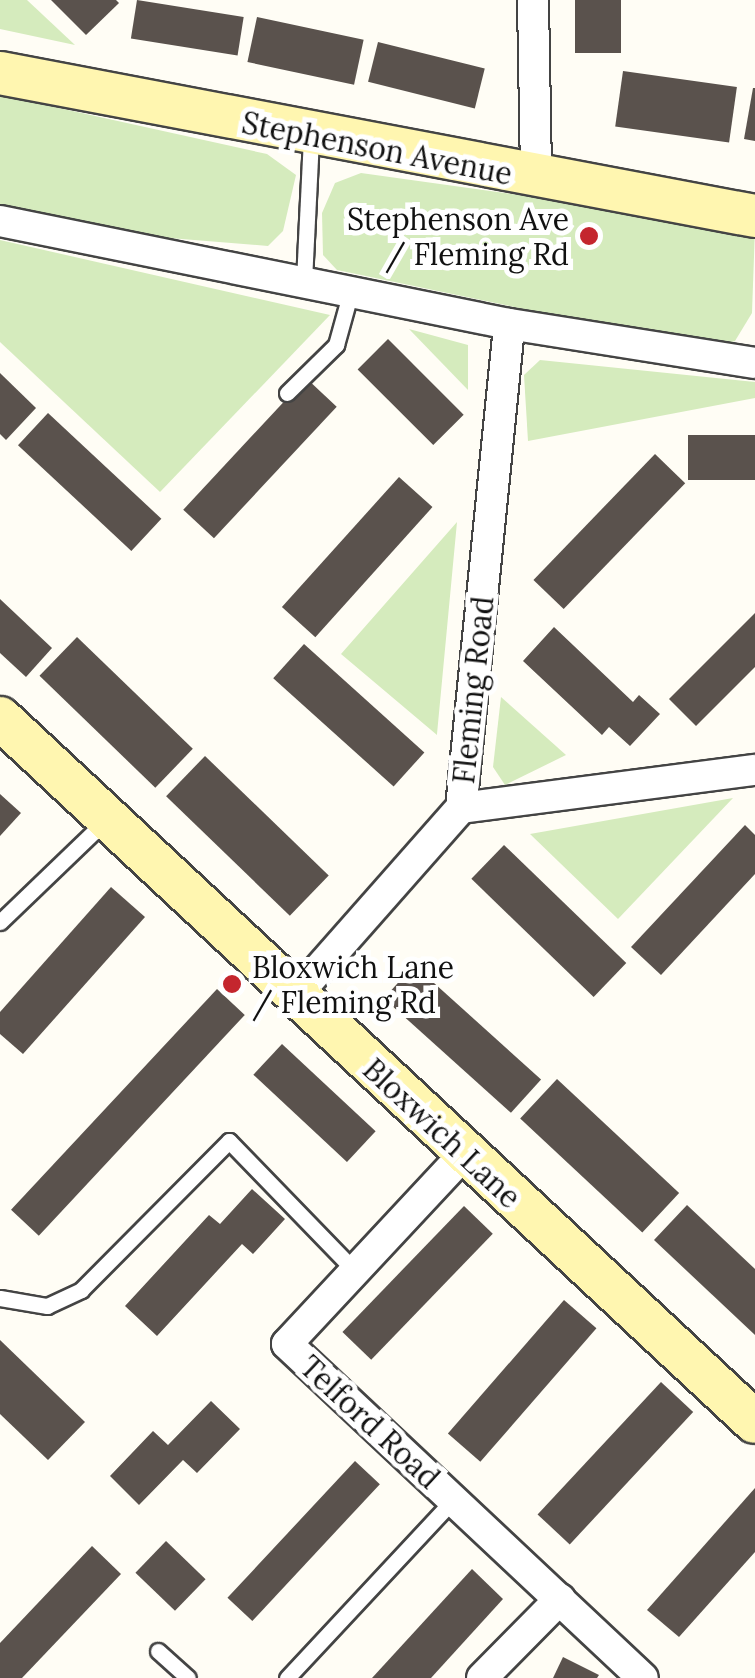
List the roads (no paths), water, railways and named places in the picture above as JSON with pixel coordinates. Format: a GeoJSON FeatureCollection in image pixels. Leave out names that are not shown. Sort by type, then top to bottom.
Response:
{"type":"FeatureCollection","features":[{"type":"Feature","properties":{"kind":"street"},"geometry":{"type":"LineString","coordinates":[[533,0],[536,178]]}},
{"type":"Feature","properties":{"kind":"street","name":"Stephenson Avenue"},"geometry":{"type":"LineString","coordinates":[[0,73],[311,136],[755,216]]}},
{"type":"Feature","properties":{"kind":"street"},"geometry":{"type":"LineString","coordinates":[[0,221],[509,324],[755,363]]}},
{"type":"Feature","properties":{"kind":"street","name":"Fleming Road"},"geometry":{"type":"LineString","coordinates":[[296,995],[461,808],[509,324]]}},
{"type":"Feature","properties":{"kind":"street","name":"Bloxwich Lane"},"geometry":{"type":"LineString","coordinates":[[0,718],[755,1422]]}},
{"type":"Feature","properties":{"kind":"street"},"geometry":{"type":"LineString","coordinates":[[461,808],[755,770]]}},
{"type":"Feature","properties":{"kind":"street","name":"Telford Road"},"geometry":{"type":"LineString","coordinates":[[464,1154],[287,1344],[643,1678]]}},
{"type":"Feature","properties":{"kind":"street"},"geometry":{"type":"LineString","coordinates":[[482,1678],[560,1599]]}},
{"type":"Feature","properties":{"kind":"lane"},"geometry":{"type":"LineString","coordinates":[[304,281],[311,136]]}},
{"type":"Feature","properties":{"kind":"lane"},"geometry":{"type":"LineString","coordinates":[[287,394],[336,344],[351,291]]}},
{"type":"Feature","properties":{"kind":"lane"},"geometry":{"type":"LineString","coordinates":[[0,922],[109,818]]}},
{"type":"Feature","properties":{"kind":"lane"},"geometry":{"type":"LineString","coordinates":[[0,1298],[47,1306],[82,1290],[229,1141],[355,1271]]}},
{"type":"Feature","properties":{"kind":"lane"},"geometry":{"type":"LineString","coordinates":[[287,1678],[453,1500]]}},
{"type":"Feature","properties":{"kind":"lane"},"geometry":{"type":"LineString","coordinates":[[158,1651],[188,1678]]}},
{"type":"Feature","properties":{"kind":"place","name":"Stephenson Ave / Fleming Rd"},"geometry":{"type":"Point","coordinates":[589,236]}},
{"type":"Feature","properties":{"kind":"place","name":"Bloxwich Lane / Fleming Rd"},"geometry":{"type":"Point","coordinates":[232,984]}}]}
